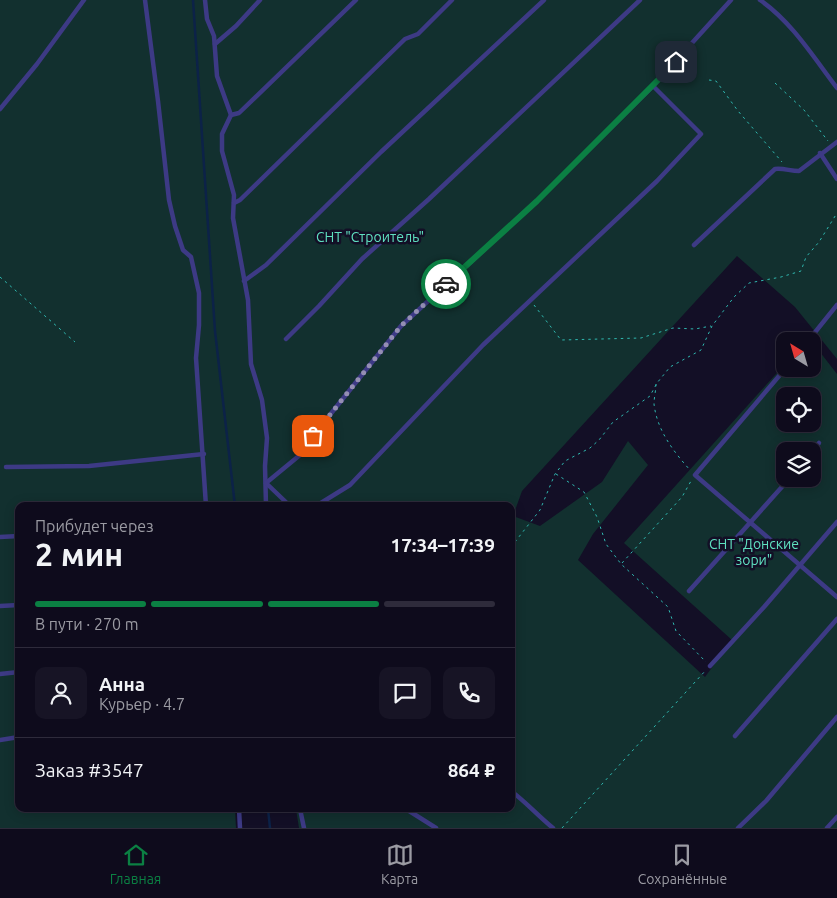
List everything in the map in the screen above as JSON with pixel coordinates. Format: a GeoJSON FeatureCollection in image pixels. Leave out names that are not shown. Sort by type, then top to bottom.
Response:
{"type":"FeatureCollection","features":[{"type":"Feature","properties":{"kind":"lane"},"geometry":{"type":"LineString","coordinates":[[0,109],[37,64],[84,0]]}},
{"type":"Feature","properties":{"kind":"lane"},"geometry":{"type":"LineString","coordinates":[[145,0],[170,200],[175,226],[183,250],[191,256],[200,293],[200,325],[196,358],[206,502]]}},
{"type":"Feature","properties":{"kind":"lane"},"geometry":{"type":"LineString","coordinates":[[205,0],[207,19],[214,36],[217,76],[231,115]]}},
{"type":"Feature","properties":{"kind":"lane"},"geometry":{"type":"LineString","coordinates":[[214,44],[236,26],[260,0]]}},
{"type":"Feature","properties":{"kind":"lane"},"geometry":{"type":"LineString","coordinates":[[266,502],[265,466],[267,438],[262,400],[252,364],[248,300],[233,218],[234,195],[222,152],[222,134],[231,115],[239,112],[356,0]]}},
{"type":"Feature","properties":{"kind":"lane"},"geometry":{"type":"LineString","coordinates":[[234,203],[247,193],[405,39],[418,34],[452,0]]}},
{"type":"Feature","properties":{"kind":"lane"},"geometry":{"type":"LineString","coordinates":[[244,281],[266,264],[374,158],[544,0]]}},
{"type":"Feature","properties":{"kind":"lane"},"geometry":{"type":"LineString","coordinates":[[286,339],[362,259],[429,199],[640,0]]}},
{"type":"Feature","properties":{"kind":"lane"},"geometry":{"type":"LineString","coordinates":[[266,483],[300,456],[313,436],[401,326],[537,201],[653,86],[731,0]]}},
{"type":"Feature","properties":{"kind":"lane"},"geometry":{"type":"LineString","coordinates":[[760,0],[772,8],[784,21],[837,88]]}},
{"type":"Feature","properties":{"kind":"lane"},"geometry":{"type":"LineString","coordinates":[[322,502],[350,485],[447,381],[529,300],[657,181],[701,134],[653,86]]}},
{"type":"Feature","properties":{"kind":"lane"},"geometry":{"type":"LineString","coordinates":[[694,245],[775,169],[784,168],[791,171],[799,171],[820,153],[837,142]]}},
{"type":"Feature","properties":{"kind":"lane"},"geometry":{"type":"LineString","coordinates":[[820,153],[837,179]]}},
{"type":"Feature","properties":{"kind":"lane"},"geometry":{"type":"LineString","coordinates":[[815,332],[837,305]]}},
{"type":"Feature","properties":{"kind":"lane"},"geometry":{"type":"LineString","coordinates":[[777,378],[695,475],[837,597]]}},
{"type":"Feature","properties":{"kind":"lane"},"geometry":{"type":"LineString","coordinates":[[6,467],[89,466],[204,454]]}},
{"type":"Feature","properties":{"kind":"lane"},"geometry":{"type":"LineString","coordinates":[[266,483],[286,502]]}},
{"type":"Feature","properties":{"kind":"lane"},"geometry":{"type":"LineString","coordinates":[[690,590],[782,487]]}},
{"type":"Feature","properties":{"kind":"lane"},"geometry":{"type":"LineString","coordinates":[[710,666],[837,522]]}},
{"type":"Feature","properties":{"kind":"lane"},"geometry":{"type":"LineString","coordinates":[[0,537],[15,536]]}},
{"type":"Feature","properties":{"kind":"lane"},"geometry":{"type":"LineString","coordinates":[[0,606],[15,605]]}},
{"type":"Feature","properties":{"kind":"lane"},"geometry":{"type":"LineString","coordinates":[[736,736],[837,619]]}},
{"type":"Feature","properties":{"kind":"lane"},"geometry":{"type":"LineString","coordinates":[[0,674],[15,672]]}},
{"type":"Feature","properties":{"kind":"lane"},"geometry":{"type":"LineString","coordinates":[[738,828],[766,801],[837,717]]}},
{"type":"Feature","properties":{"kind":"lane"},"geometry":{"type":"LineString","coordinates":[[0,740],[15,738]]}},
{"type":"Feature","properties":{"kind":"lane"},"geometry":{"type":"LineString","coordinates":[[515,793],[553,828]]}},
{"type":"Feature","properties":{"kind":"lane"},"geometry":{"type":"LineString","coordinates":[[239,812],[240,828]]}},
{"type":"Feature","properties":{"kind":"lane"},"geometry":{"type":"LineString","coordinates":[[301,812],[304,828]]}},
{"type":"Feature","properties":{"kind":"lane"},"geometry":{"type":"LineString","coordinates":[[411,812],[436,828]]}},
{"type":"Feature","properties":{"kind":"lane"},"geometry":{"type":"LineString","coordinates":[[827,828],[837,816]]}},
{"type":"Feature","properties":{"kind":"path"},"geometry":{"type":"LineString","coordinates":[[709,80],[716,81],[738,111],[783,164],[784,168]]}},
{"type":"Feature","properties":{"kind":"path"},"geometry":{"type":"LineString","coordinates":[[775,83],[804,110],[831,146]]}},
{"type":"Feature","properties":{"kind":"path"},"geometry":{"type":"LineString","coordinates":[[515,542],[540,510],[556,474],[565,461],[590,448],[613,422],[650,396],[657,383],[670,367],[701,350],[712,326],[734,297],[749,283],[801,271],[806,257],[819,242],[837,213]]}},
{"type":"Feature","properties":{"kind":"path"},"geometry":{"type":"LineString","coordinates":[[0,277],[75,342]]}},
{"type":"Feature","properties":{"kind":"path"},"geometry":{"type":"LineString","coordinates":[[529,300],[561,340],[641,338],[673,328],[696,329],[712,326]]}},
{"type":"Feature","properties":{"kind":"path"},"geometry":{"type":"LineString","coordinates":[[621,564],[682,497],[695,475],[673,451],[661,429],[654,404],[657,383]]}},
{"type":"Feature","properties":{"kind":"path"},"geometry":{"type":"LineString","coordinates":[[556,474],[584,492],[597,517],[606,544],[621,564],[668,607],[676,631],[710,666],[562,828]]}},
{"type":"Feature","properties":{"kind":"green space","name":"СНТ \"Строитель\""},"geometry":{"type":"Polygon","coordinates":[[[0,0],[837,0],[837,359],[821,339],[821,332],[815,332],[795,307],[737,256],[522,491],[515,510],[515,502],[15,502],[15,812],[235,812],[236,828],[0,828],[0,0]]]}},
{"type":"Feature","properties":{"kind":"green space","name":"СНТ \"Строитель\""},"geometry":{"type":"Polygon","coordinates":[[[821,353],[837,374],[837,828],[299,828],[296,812],[515,812],[515,517],[540,526],[602,482],[628,441],[648,465],[593,534],[578,560],[705,677],[732,640],[624,543],[776,374],[776,378],[821,378],[821,353]]]}},
{"type":"Feature","properties":{"kind":"waterway"},"geometry":{"type":"LineString","coordinates":[[193,0],[215,331],[235,502]]}},
{"type":"Feature","properties":{"kind":"waterway"},"geometry":{"type":"LineString","coordinates":[[268,812],[270,828]]}},
{"type":"Feature","properties":{"kind":"way so far"},"geometry":{"type":"LineString","coordinates":[[313,436],[401,326],[446,284]]}},
{"type":"Feature","properties":{"kind":"route"},"geometry":{"type":"LineString","coordinates":[[446,284],[537,201],[676,62]]}},
{"type":"Feature","properties":{"kind":"park label","name":"СНТ \"Донские зори\""},"geometry":{"type":"Point","coordinates":[754,552]}}]}
